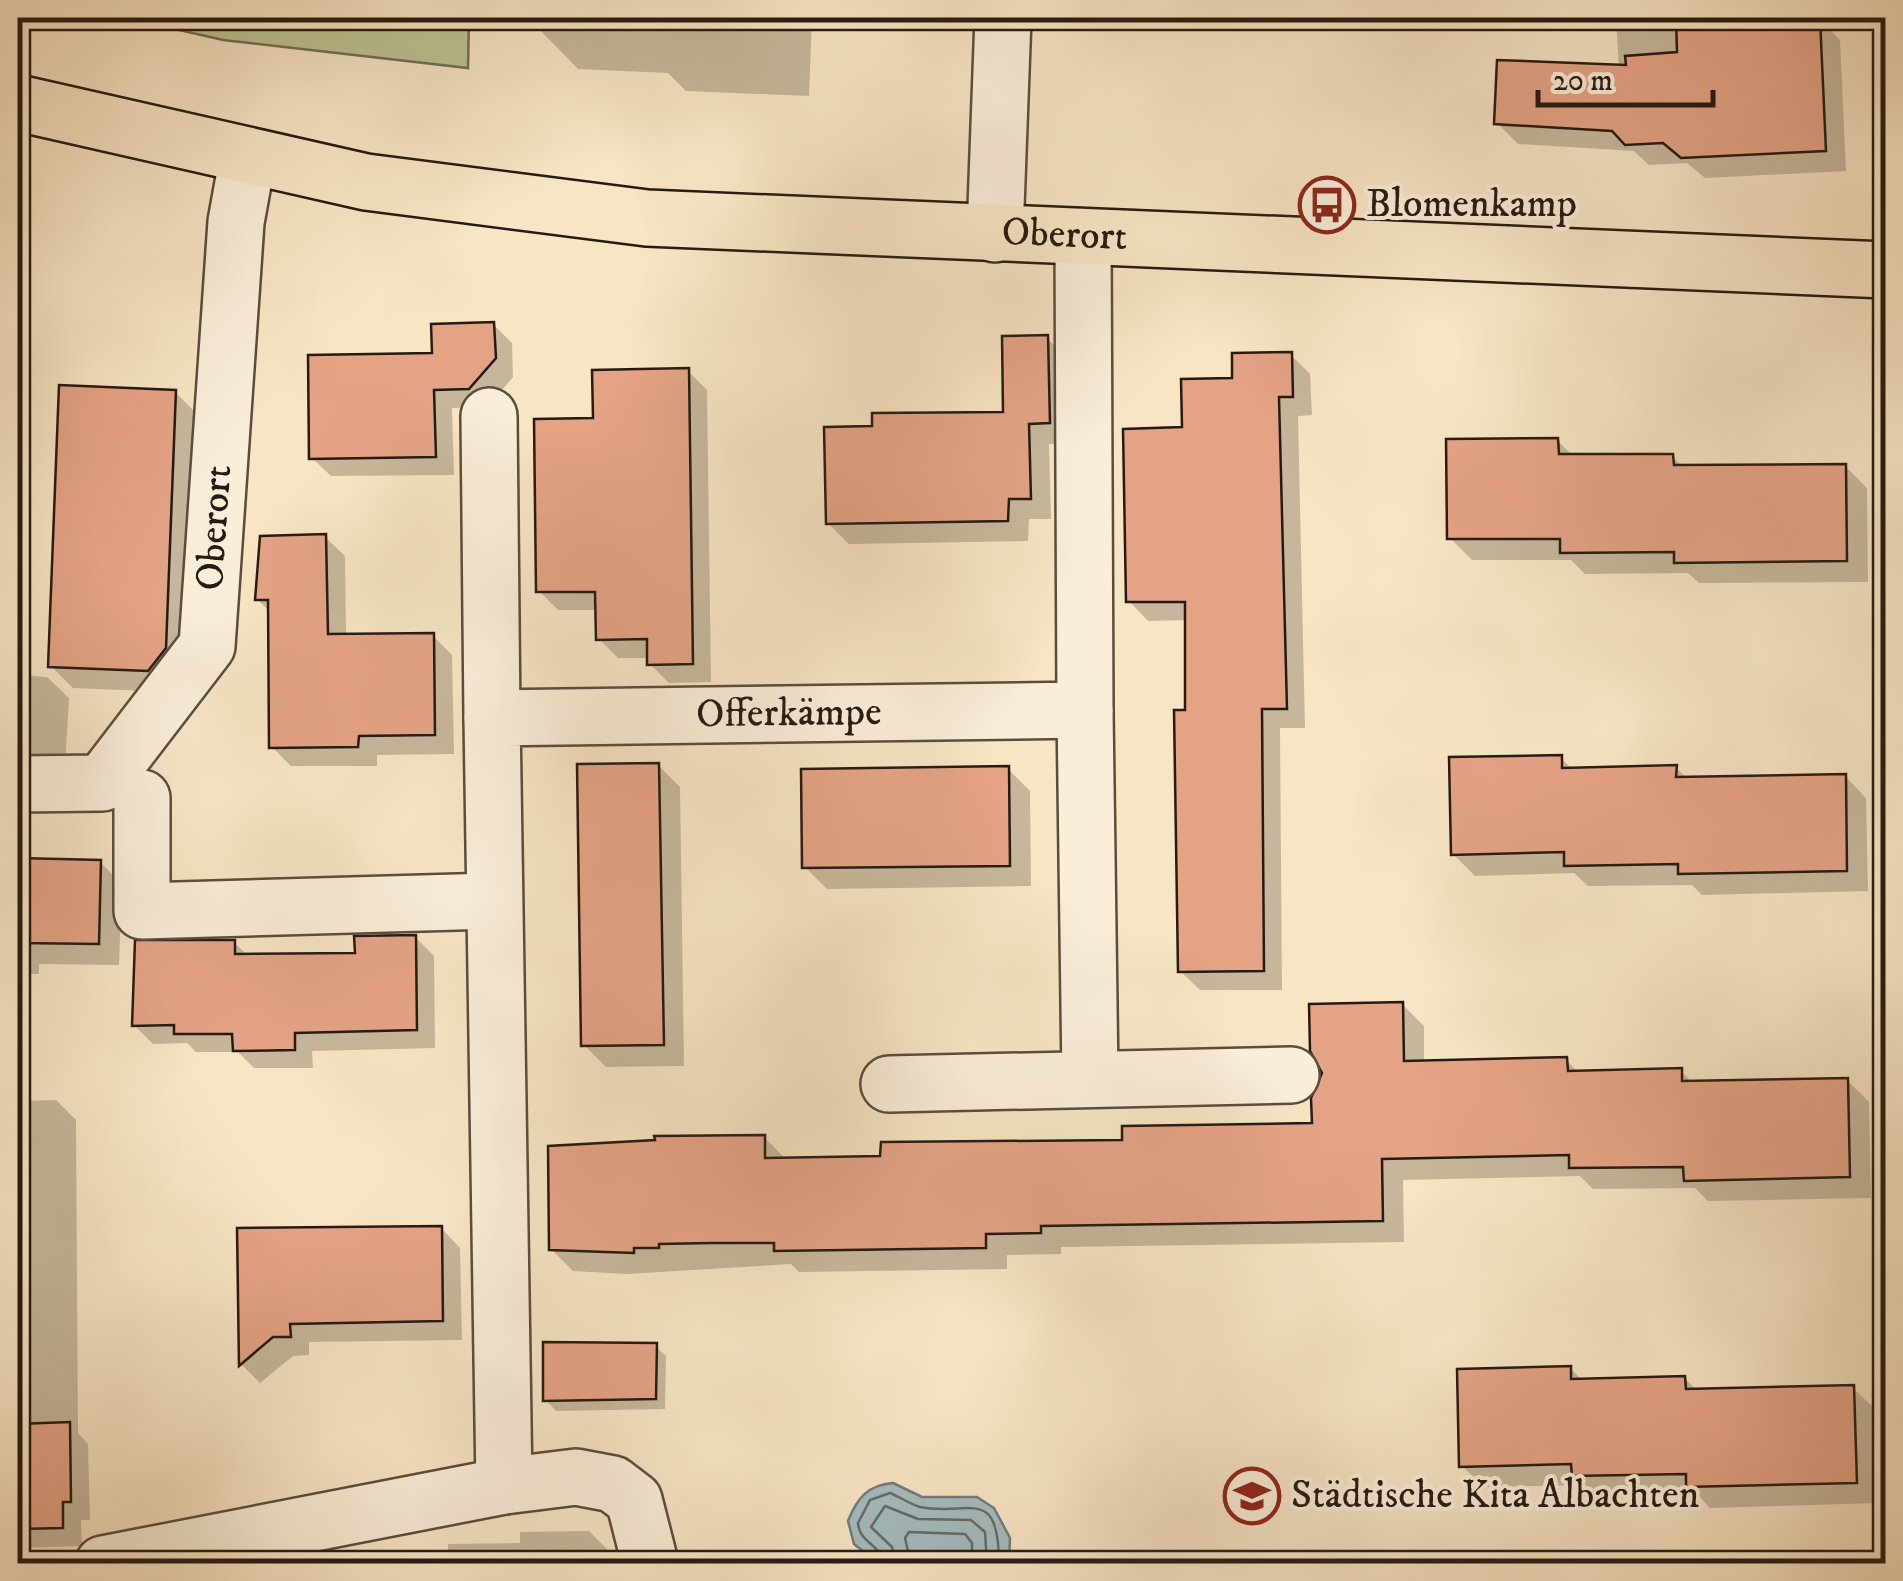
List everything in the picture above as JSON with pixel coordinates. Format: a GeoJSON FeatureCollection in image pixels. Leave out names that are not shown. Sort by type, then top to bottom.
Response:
{"type":"FeatureCollection","features":[{"type":"Feature","properties":{"kind":"main road","name":"Oberort"},"geometry":{"type":"LineString","coordinates":[[18,103],[248,156],[478,200],[628,216],[1886,270]]}},
{"type":"Feature","properties":{"kind":"street"},"geometry":{"type":"LineString","coordinates":[[995,234],[1003,18]]}},
{"type":"Feature","properties":{"kind":"street","name":"Oberort"},"geometry":{"type":"LineString","coordinates":[[18,784],[102,783],[207,646],[236,222],[248,156]]}},
{"type":"Feature","properties":{"kind":"street"},"geometry":{"type":"LineString","coordinates":[[1083,238],[1090,1078]]}},
{"type":"Feature","properties":{"kind":"street"},"geometry":{"type":"LineString","coordinates":[[489,416],[504,1486]]}},
{"type":"Feature","properties":{"kind":"street","name":"Offerkämpe"},"geometry":{"type":"LineString","coordinates":[[492,718],[1084,710]]}},
{"type":"Feature","properties":{"kind":"street"},"geometry":{"type":"LineString","coordinates":[[142,798],[142,911],[493,901]]}},
{"type":"Feature","properties":{"kind":"street"},"geometry":{"type":"LineString","coordinates":[[889,1084],[1291,1075]]}},
{"type":"Feature","properties":{"kind":"street"},"geometry":{"type":"LineString","coordinates":[[103,1564],[504,1486],[576,1477],[614,1484],[634,1500],[648,1555]]}},
{"type":"Feature","properties":{"kind":"green space"},"geometry":{"type":"Polygon","coordinates":[[[127,18],[469,18],[468,68],[223,40],[127,18]]]}},
{"type":"Feature","properties":{"kind":"water"},"geometry":{"type":"Polygon","coordinates":[[[893,1483],[922,1497],[977,1497],[994,1508],[1010,1538],[1009,1563],[878,1563],[854,1544],[848,1521],[864,1494],[893,1483]]]}},
{"type":"Feature","properties":{"kind":"building"},"geometry":{"type":"Polygon","coordinates":[[[1676,18],[1730,18],[1731,22],[1820,18],[1826,151],[1681,158],[1663,143],[1625,145],[1612,131],[1494,124],[1497,60],[1626,65],[1625,56],[1677,52],[1676,18]]]}},
{"type":"Feature","properties":{"kind":"building"},"geometry":{"type":"Polygon","coordinates":[[[494,322],[496,358],[469,389],[434,390],[436,457],[309,459],[308,355],[432,353],[431,324],[494,322]]]}},
{"type":"Feature","properties":{"kind":"building"},"geometry":{"type":"Polygon","coordinates":[[[1048,335],[1050,423],[1029,424],[1031,499],[1009,499],[1008,521],[826,524],[824,427],[872,426],[872,413],[1003,412],[1002,336],[1048,335]]]}},
{"type":"Feature","properties":{"kind":"building"},"geometry":{"type":"Polygon","coordinates":[[[1292,352],[1293,397],[1279,397],[1287,709],[1262,709],[1264,971],[1178,972],[1174,710],[1185,710],[1185,602],[1126,602],[1123,429],[1182,427],[1181,379],[1232,378],[1232,353],[1292,352]]]}},
{"type":"Feature","properties":{"kind":"building"},"geometry":{"type":"Polygon","coordinates":[[[689,368],[693,664],[647,665],[647,639],[596,640],[595,592],[536,592],[534,419],[593,418],[592,370],[689,368]]]}},
{"type":"Feature","properties":{"kind":"building"},"geometry":{"type":"Polygon","coordinates":[[[59,385],[176,390],[166,648],[148,671],[48,667],[59,385]]]}},
{"type":"Feature","properties":{"kind":"building"},"geometry":{"type":"Polygon","coordinates":[[[1558,438],[1559,454],[1673,454],[1674,465],[1846,464],[1847,561],[1674,563],[1674,552],[1560,553],[1560,539],[1447,539],[1446,439],[1558,438]]]}},
{"type":"Feature","properties":{"kind":"building"},"geometry":{"type":"Polygon","coordinates":[[[326,534],[328,634],[434,633],[435,735],[359,736],[358,747],[269,748],[268,600],[255,600],[260,536],[326,534]]]}},
{"type":"Feature","properties":{"kind":"building"},"geometry":{"type":"Polygon","coordinates":[[[1562,755],[1562,768],[1677,765],[1676,777],[1846,774],[1847,871],[1678,874],[1678,864],[1564,866],[1564,852],[1451,855],[1449,757],[1562,755]]]}},
{"type":"Feature","properties":{"kind":"building"},"geometry":{"type":"Polygon","coordinates":[[[659,763],[664,1045],[581,1046],[577,764],[659,763]]]}},
{"type":"Feature","properties":{"kind":"building"},"geometry":{"type":"Polygon","coordinates":[[[1009,766],[1010,866],[802,868],[801,769],[1009,766]]]}},
{"type":"Feature","properties":{"kind":"building"},"geometry":{"type":"Polygon","coordinates":[[[18,858],[101,860],[99,944],[18,943],[18,858]]]}},
{"type":"Feature","properties":{"kind":"building"},"geometry":{"type":"Polygon","coordinates":[[[416,935],[417,1030],[295,1033],[295,1050],[233,1051],[232,1034],[174,1034],[174,1025],[132,1026],[135,940],[235,940],[235,954],[355,953],[354,936],[416,935]]]}},
{"type":"Feature","properties":{"kind":"building"},"geometry":{"type":"Polygon","coordinates":[[[1403,1002],[1404,1061],[1567,1057],[1568,1071],[1682,1068],[1682,1081],[1848,1078],[1850,1177],[1684,1181],[1683,1167],[1569,1168],[1569,1155],[1382,1159],[1383,1221],[1041,1226],[1041,1233],[986,1234],[986,1248],[774,1251],[774,1243],[711,1243],[659,1244],[659,1248],[634,1248],[634,1253],[549,1250],[548,1146],[655,1140],[654,1136],[765,1135],[765,1158],[880,1156],[881,1142],[1122,1140],[1122,1126],[1312,1123],[1311,1098],[1322,1073],[1310,1051],[1309,1004],[1403,1002]]]}},
{"type":"Feature","properties":{"kind":"building"},"geometry":{"type":"Polygon","coordinates":[[[442,1226],[443,1321],[290,1324],[291,1337],[273,1337],[239,1366],[237,1228],[442,1226]]]}},
{"type":"Feature","properties":{"kind":"building"},"geometry":{"type":"Polygon","coordinates":[[[543,1342],[657,1343],[656,1399],[543,1401],[543,1342]]]}},
{"type":"Feature","properties":{"kind":"building"},"geometry":{"type":"Polygon","coordinates":[[[1571,1366],[1571,1379],[1685,1376],[1686,1389],[1854,1385],[1857,1483],[1686,1487],[1686,1474],[1572,1476],[1571,1464],[1459,1467],[1457,1369],[1571,1366]]]}},
{"type":"Feature","properties":{"kind":"building"},"geometry":{"type":"Polygon","coordinates":[[[70,1422],[71,1502],[63,1502],[63,1528],[18,1529],[18,1424],[70,1422]]]}},
{"type":"Feature","properties":{"kind":"place","name":"Blomenkamp"},"geometry":{"type":"Point","coordinates":[1327,205]}},
{"type":"Feature","properties":{"kind":"place","name":"Städtische Kita Albachten"},"geometry":{"type":"Point","coordinates":[1252,1496]}}]}
